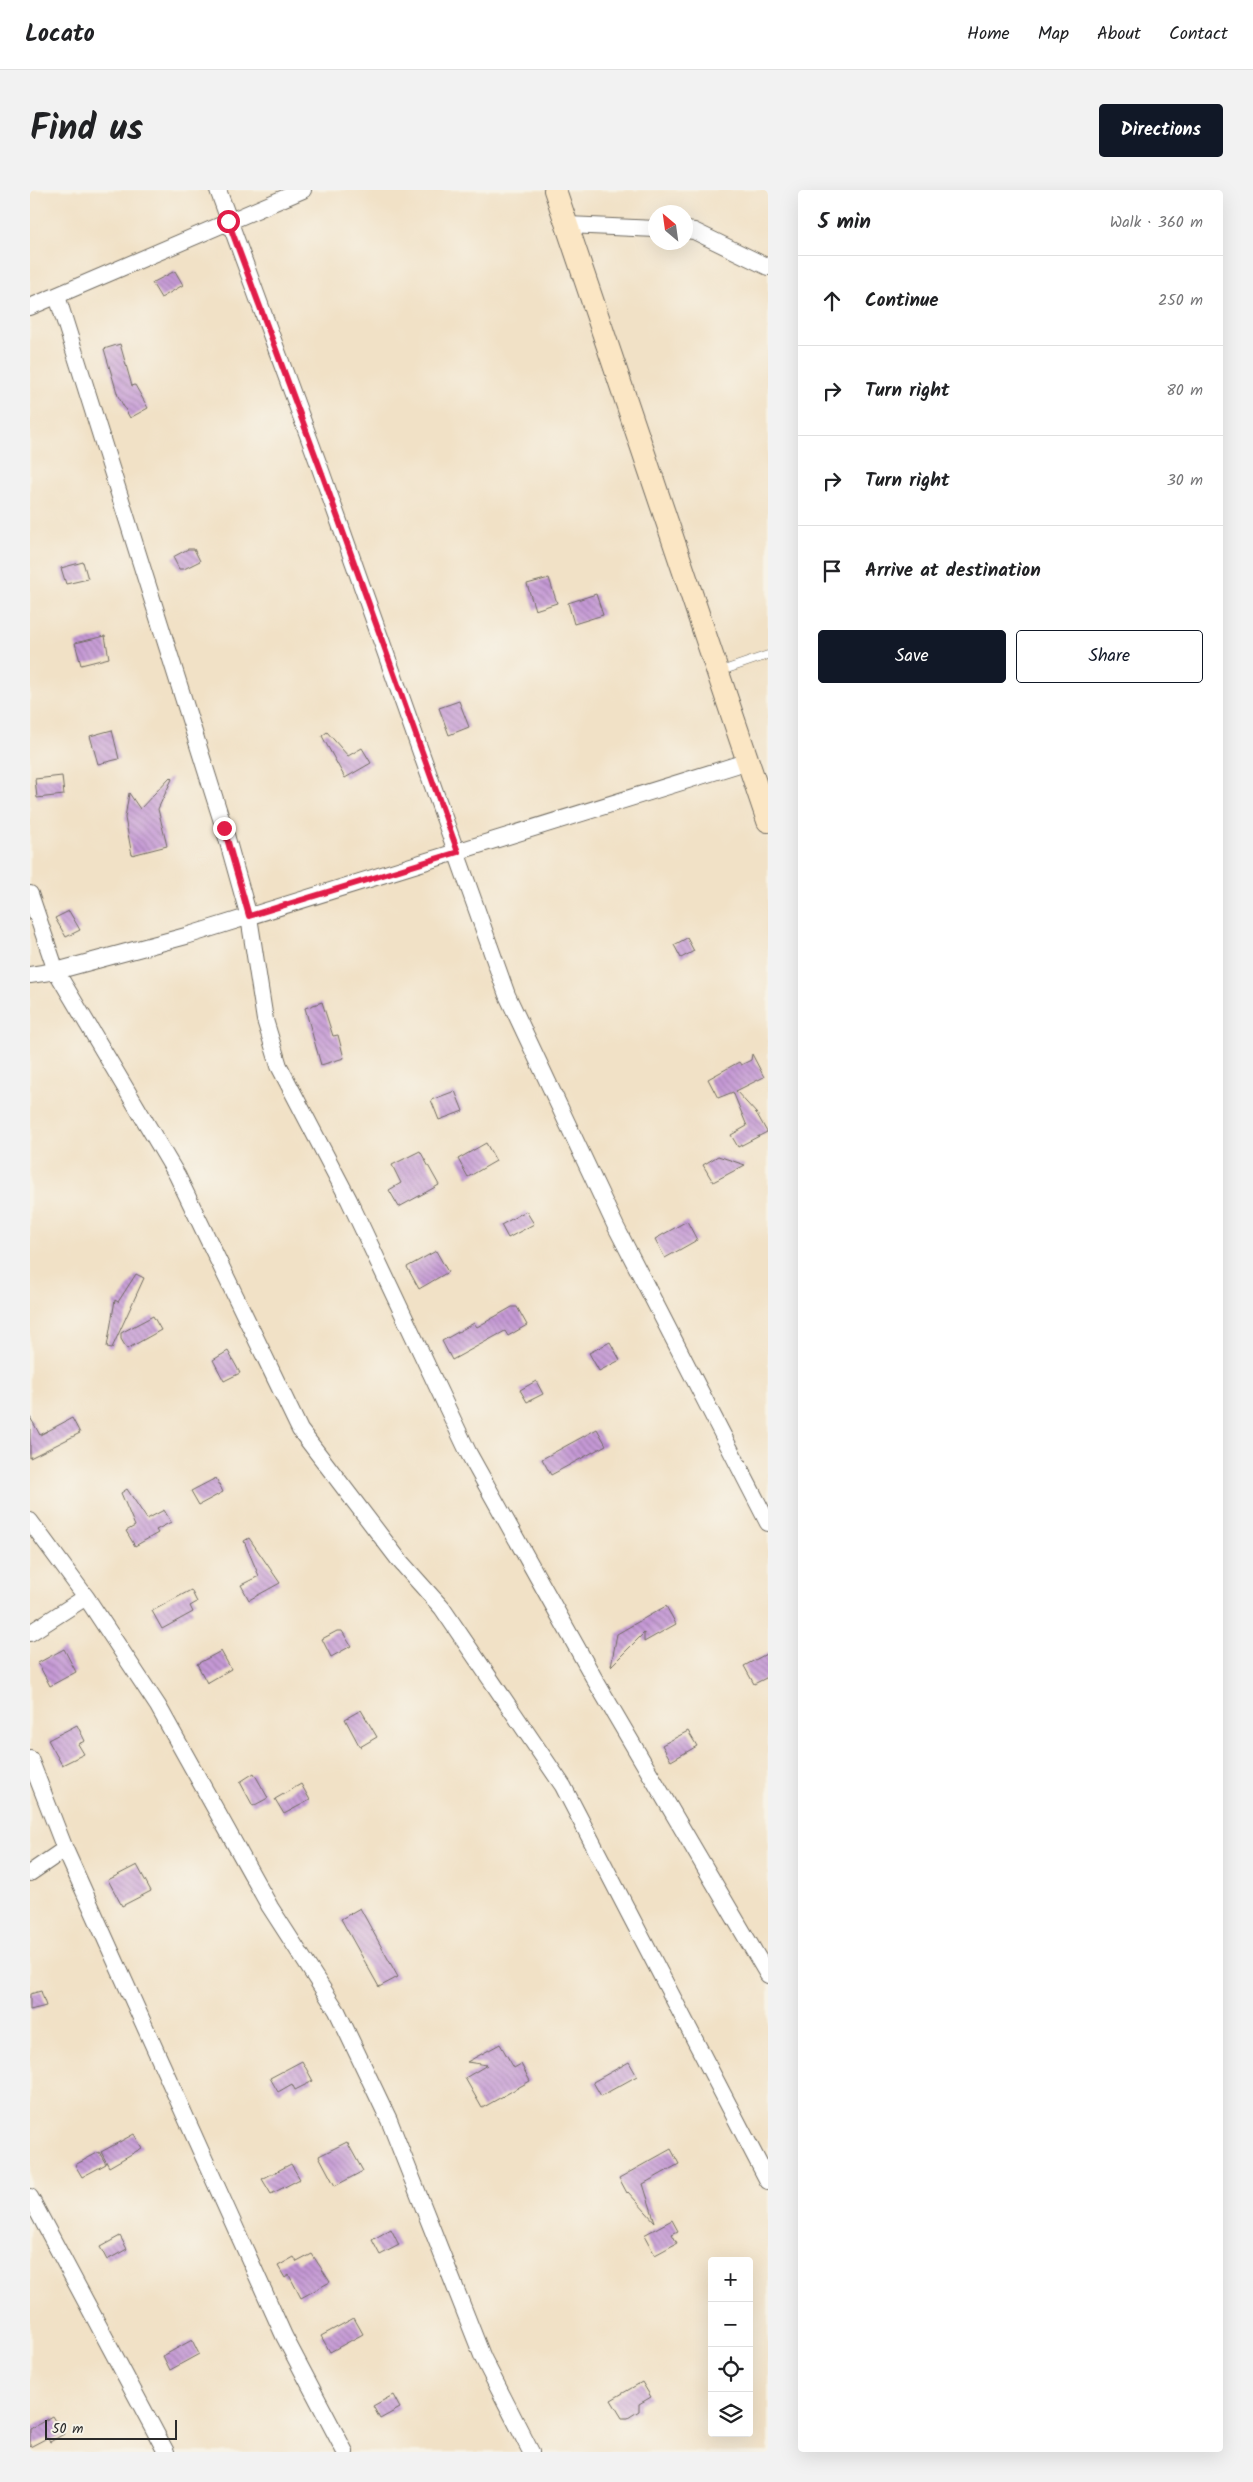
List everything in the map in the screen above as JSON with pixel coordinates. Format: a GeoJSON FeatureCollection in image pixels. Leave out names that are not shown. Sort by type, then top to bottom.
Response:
{"type":"FeatureCollection","features":[{"type":"Feature","properties":{"kind":"main road"},"geometry":{"type":"LineString","coordinates":[[555,190],[749,760],[768,821]]}},
{"type":"Feature","properties":{"kind":"street"},"geometry":{"type":"LineString","coordinates":[[218,190],[458,852],[507,995],[616,1227],[768,1523]]}},
{"type":"Feature","properties":{"kind":"street"},"geometry":{"type":"LineString","coordinates":[[30,307],[304,190]]}},
{"type":"Feature","properties":{"kind":"street"},"geometry":{"type":"LineString","coordinates":[[568,225],[648,229]]}},
{"type":"Feature","properties":{"kind":"street"},"geometry":{"type":"LineString","coordinates":[[693,231],[768,266]]}},
{"type":"Feature","properties":{"kind":"street"},"geometry":{"type":"LineString","coordinates":[[57,296],[224,828],[249,916],[265,1020],[280,1066],[349,1200],[469,1454],[595,1680],[768,1975]]}},
{"type":"Feature","properties":{"kind":"street"},"geometry":{"type":"LineString","coordinates":[[30,975],[56,971],[249,916],[749,760]]}},
{"type":"Feature","properties":{"kind":"street"},"geometry":{"type":"LineString","coordinates":[[30,894],[56,971],[177,1175],[300,1430],[399,1560],[442,1608],[563,1786],[768,2181]]}},
{"type":"Feature","properties":{"kind":"street"},"geometry":{"type":"LineString","coordinates":[[30,1521],[86,1597],[158,1706],[270,1907],[337,2012],[389,2120],[483,2358],[531,2452]]}},
{"type":"Feature","properties":{"kind":"street"},"geometry":{"type":"LineString","coordinates":[[30,1634],[86,1597]]}},
{"type":"Feature","properties":{"kind":"street"},"geometry":{"type":"LineString","coordinates":[[30,1758],[64,1849],[284,2336],[345,2452]]}},
{"type":"Feature","properties":{"kind":"street"},"geometry":{"type":"LineString","coordinates":[[30,1873],[64,1849]]}},
{"type":"Feature","properties":{"kind":"street"},"geometry":{"type":"LineString","coordinates":[[30,2197],[166,2452]]}},
{"type":"Feature","properties":{"kind":"lane"},"geometry":{"type":"LineString","coordinates":[[719,672],[768,654]]}},
{"type":"Feature","properties":{"kind":"building"},"geometry":{"type":"Polygon","coordinates":[[[175,271],[183,285],[161,298],[152,283],[175,271]]]}},
{"type":"Feature","properties":{"kind":"building"},"geometry":{"type":"Polygon","coordinates":[[[120,344],[132,386],[135,385],[148,408],[130,418],[118,396],[104,349],[120,344]]]}},
{"type":"Feature","properties":{"kind":"building"},"geometry":{"type":"Polygon","coordinates":[[[188,549],[194,549],[200,561],[184,569],[179,569],[173,557],[188,549]]]}},
{"type":"Feature","properties":{"kind":"building"},"geometry":{"type":"Polygon","coordinates":[[[83,562],[88,579],[66,584],[61,568],[83,562]]]}},
{"type":"Feature","properties":{"kind":"building"},"geometry":{"type":"Polygon","coordinates":[[[549,578],[557,603],[535,610],[527,584],[549,578]]]}},
{"type":"Feature","properties":{"kind":"building"},"geometry":{"type":"Polygon","coordinates":[[[596,594],[603,615],[574,624],[568,603],[596,594]]]}},
{"type":"Feature","properties":{"kind":"building"},"geometry":{"type":"Polygon","coordinates":[[[105,636],[109,658],[81,665],[75,643],[105,636]]]}},
{"type":"Feature","properties":{"kind":"building"},"geometry":{"type":"Polygon","coordinates":[[[459,701],[469,727],[449,735],[439,708],[459,701]]]}},
{"type":"Feature","properties":{"kind":"building"},"geometry":{"type":"Polygon","coordinates":[[[112,730],[119,759],[98,764],[90,736],[112,730]]]}},
{"type":"Feature","properties":{"kind":"building"},"geometry":{"type":"Polygon","coordinates":[[[327,732],[348,756],[362,748],[371,763],[345,778],[322,736],[327,732]]]}},
{"type":"Feature","properties":{"kind":"building"},"geometry":{"type":"Polygon","coordinates":[[[62,776],[64,795],[37,798],[35,779],[62,776]]]}},
{"type":"Feature","properties":{"kind":"building"},"geometry":{"type":"Polygon","coordinates":[[[170,777],[172,779],[158,809],[167,846],[132,855],[125,818],[129,793],[140,809],[170,777]]]}},
{"type":"Feature","properties":{"kind":"building"},"geometry":{"type":"Polygon","coordinates":[[[69,911],[80,930],[66,937],[55,918],[69,911]]]}},
{"type":"Feature","properties":{"kind":"building"},"geometry":{"type":"Polygon","coordinates":[[[687,938],[694,951],[681,958],[674,945],[687,938]]]}},
{"type":"Feature","properties":{"kind":"building"},"geometry":{"type":"Polygon","coordinates":[[[322,1002],[333,1036],[338,1035],[344,1058],[321,1065],[305,1008],[322,1002]]]}},
{"type":"Feature","properties":{"kind":"building"},"geometry":{"type":"Polygon","coordinates":[[[752,1054],[764,1077],[736,1091],[757,1114],[767,1132],[738,1147],[731,1135],[747,1126],[733,1092],[718,1098],[708,1079],[739,1062],[741,1065],[751,1060],[752,1054]]]}},
{"type":"Feature","properties":{"kind":"building"},"geometry":{"type":"Polygon","coordinates":[[[455,1091],[463,1111],[439,1120],[431,1100],[455,1091]]]}},
{"type":"Feature","properties":{"kind":"building"},"geometry":{"type":"Polygon","coordinates":[[[486,1143],[496,1161],[468,1177],[458,1159],[486,1143]]]}},
{"type":"Feature","properties":{"kind":"building"},"geometry":{"type":"Polygon","coordinates":[[[420,1151],[439,1185],[399,1207],[389,1190],[401,1183],[392,1165],[420,1151]]]}},
{"type":"Feature","properties":{"kind":"building"},"geometry":{"type":"Polygon","coordinates":[[[718,1156],[745,1165],[713,1182],[703,1165],[718,1156]]]}},
{"type":"Feature","properties":{"kind":"building"},"geometry":{"type":"Polygon","coordinates":[[[526,1211],[534,1224],[508,1238],[501,1225],[526,1211]]]}},
{"type":"Feature","properties":{"kind":"building"},"geometry":{"type":"Polygon","coordinates":[[[687,1221],[697,1240],[665,1258],[655,1239],[687,1221]]]}},
{"type":"Feature","properties":{"kind":"building"},"geometry":{"type":"Polygon","coordinates":[[[436,1251],[448,1272],[419,1289],[407,1267],[436,1251]]]}},
{"type":"Feature","properties":{"kind":"building"},"geometry":{"type":"Polygon","coordinates":[[[136,1274],[144,1278],[112,1348],[107,1347],[115,1300],[118,1302],[136,1274]]]}},
{"type":"Feature","properties":{"kind":"building"},"geometry":{"type":"Polygon","coordinates":[[[512,1307],[517,1307],[527,1325],[508,1336],[505,1331],[452,1360],[442,1341],[474,1323],[477,1327],[512,1307]]]}},
{"type":"Feature","properties":{"kind":"building"},"geometry":{"type":"Polygon","coordinates":[[[153,1316],[161,1330],[127,1349],[121,1339],[121,1333],[153,1316]]]}},
{"type":"Feature","properties":{"kind":"building"},"geometry":{"type":"Polygon","coordinates":[[[610,1342],[620,1360],[599,1371],[589,1353],[610,1342]]]}},
{"type":"Feature","properties":{"kind":"building"},"geometry":{"type":"Polygon","coordinates":[[[228,1351],[240,1373],[224,1381],[213,1360],[228,1351]]]}},
{"type":"Feature","properties":{"kind":"building"},"geometry":{"type":"Polygon","coordinates":[[[536,1381],[543,1394],[527,1402],[520,1390],[536,1381]]]}},
{"type":"Feature","properties":{"kind":"building"},"geometry":{"type":"Polygon","coordinates":[[[30,1417],[40,1435],[72,1418],[80,1433],[30,1458],[30,1417]]]}},
{"type":"Feature","properties":{"kind":"building"},"geometry":{"type":"Polygon","coordinates":[[[597,1429],[606,1445],[551,1475],[542,1459],[597,1429]]]}},
{"type":"Feature","properties":{"kind":"building"},"geometry":{"type":"Polygon","coordinates":[[[216,1478],[223,1492],[199,1505],[191,1491],[216,1478]]]}},
{"type":"Feature","properties":{"kind":"building"},"geometry":{"type":"Polygon","coordinates":[[[127,1489],[147,1519],[164,1510],[171,1522],[156,1530],[158,1533],[135,1546],[126,1531],[135,1526],[121,1493],[127,1489]]]}},
{"type":"Feature","properties":{"kind":"building"},"geometry":{"type":"Polygon","coordinates":[[[249,1538],[280,1583],[249,1600],[241,1585],[259,1576],[244,1541],[249,1538]]]}},
{"type":"Feature","properties":{"kind":"building"},"geometry":{"type":"Polygon","coordinates":[[[191,1590],[197,1602],[190,1606],[193,1612],[162,1629],[152,1611],[191,1590]]]}},
{"type":"Feature","properties":{"kind":"building"},"geometry":{"type":"Polygon","coordinates":[[[666,1606],[676,1624],[644,1642],[644,1633],[611,1666],[617,1634],[666,1606]]]}},
{"type":"Feature","properties":{"kind":"building"},"geometry":{"type":"Polygon","coordinates":[[[337,1631],[342,1631],[351,1646],[331,1657],[322,1639],[337,1631]]]}},
{"type":"Feature","properties":{"kind":"building"},"geometry":{"type":"Polygon","coordinates":[[[64,1649],[76,1672],[50,1686],[38,1663],[64,1649]]]}},
{"type":"Feature","properties":{"kind":"building"},"geometry":{"type":"Polygon","coordinates":[[[221,1651],[231,1669],[207,1683],[197,1664],[221,1651]]]}},
{"type":"Feature","properties":{"kind":"building"},"geometry":{"type":"Polygon","coordinates":[[[768,1653],[768,1677],[754,1684],[744,1666],[768,1653]]]}},
{"type":"Feature","properties":{"kind":"building"},"geometry":{"type":"Polygon","coordinates":[[[361,1710],[377,1737],[360,1747],[345,1719],[361,1710]]]}},
{"type":"Feature","properties":{"kind":"building"},"geometry":{"type":"Polygon","coordinates":[[[77,1725],[85,1741],[78,1744],[84,1754],[62,1765],[48,1740],[77,1725]]]}},
{"type":"Feature","properties":{"kind":"building"},"geometry":{"type":"Polygon","coordinates":[[[688,1731],[697,1746],[671,1761],[662,1745],[688,1731]]]}},
{"type":"Feature","properties":{"kind":"building"},"geometry":{"type":"Polygon","coordinates":[[[254,1773],[268,1798],[253,1806],[240,1782],[254,1773]]]}},
{"type":"Feature","properties":{"kind":"building"},"geometry":{"type":"Polygon","coordinates":[[[301,1784],[310,1800],[284,1814],[275,1799],[301,1784]]]}},
{"type":"Feature","properties":{"kind":"building"},"geometry":{"type":"Polygon","coordinates":[[[137,1865],[151,1891],[122,1906],[108,1880],[137,1865]]]}},
{"type":"Feature","properties":{"kind":"building"},"geometry":{"type":"Polygon","coordinates":[[[360,1908],[398,1977],[379,1987],[341,1919],[360,1908]]]}},
{"type":"Feature","properties":{"kind":"building"},"geometry":{"type":"Polygon","coordinates":[[[41,1991],[46,2006],[30,2010],[30,1994],[41,1991]]]}},
{"type":"Feature","properties":{"kind":"building"},"geometry":{"type":"Polygon","coordinates":[[[500,2044],[514,2068],[521,2064],[530,2081],[482,2108],[465,2078],[487,2065],[467,2062],[500,2044]]]}},
{"type":"Feature","properties":{"kind":"building"},"geometry":{"type":"Polygon","coordinates":[[[302,2061],[313,2081],[295,2090],[292,2084],[278,2092],[270,2078],[302,2061]]]}},
{"type":"Feature","properties":{"kind":"building"},"geometry":{"type":"Polygon","coordinates":[[[629,2062],[637,2076],[601,2096],[593,2082],[629,2062]]]}},
{"type":"Feature","properties":{"kind":"building"},"geometry":{"type":"Polygon","coordinates":[[[134,2134],[142,2148],[109,2167],[101,2152],[134,2134]]]}},
{"type":"Feature","properties":{"kind":"building"},"geometry":{"type":"Polygon","coordinates":[[[347,2142],[363,2171],[335,2186],[319,2156],[347,2142]]]}},
{"type":"Feature","properties":{"kind":"building"},"geometry":{"type":"Polygon","coordinates":[[[671,2149],[679,2164],[643,2184],[655,2222],[627,2193],[619,2178],[671,2149]]]}},
{"type":"Feature","properties":{"kind":"building"},"geometry":{"type":"Polygon","coordinates":[[[99,2152],[106,2164],[82,2177],[75,2165],[99,2152]]]}},
{"type":"Feature","properties":{"kind":"building"},"geometry":{"type":"Polygon","coordinates":[[[291,2164],[300,2179],[271,2194],[262,2179],[291,2164]]]}},
{"type":"Feature","properties":{"kind":"building"},"geometry":{"type":"Polygon","coordinates":[[[672,2220],[678,2231],[672,2234],[677,2243],[655,2255],[644,2235],[672,2220]]]}},
{"type":"Feature","properties":{"kind":"building"},"geometry":{"type":"Polygon","coordinates":[[[391,2229],[399,2245],[380,2255],[372,2240],[391,2229]]]}},
{"type":"Feature","properties":{"kind":"building"},"geometry":{"type":"Polygon","coordinates":[[[120,2236],[127,2249],[107,2260],[100,2247],[120,2236]]]}},
{"type":"Feature","properties":{"kind":"building"},"geometry":{"type":"Polygon","coordinates":[[[312,2254],[330,2282],[301,2298],[289,2275],[285,2278],[278,2266],[294,2257],[297,2262],[312,2254]]]}},
{"type":"Feature","properties":{"kind":"building"},"geometry":{"type":"Polygon","coordinates":[[[354,2318],[363,2334],[330,2352],[321,2336],[354,2318]]]}},
{"type":"Feature","properties":{"kind":"building"},"geometry":{"type":"Polygon","coordinates":[[[192,2340],[199,2354],[170,2370],[163,2356],[192,2340]]]}},
{"type":"Feature","properties":{"kind":"building"},"geometry":{"type":"Polygon","coordinates":[[[642,2382],[651,2397],[639,2404],[639,2411],[628,2418],[622,2418],[611,2400],[642,2382]]]}},
{"type":"Feature","properties":{"kind":"building"},"geometry":{"type":"Polygon","coordinates":[[[393,2395],[400,2408],[380,2419],[373,2406],[393,2395]]]}},
{"type":"Feature","properties":{"kind":"building"},"geometry":{"type":"Polygon","coordinates":[[[53,2416],[64,2434],[50,2442],[47,2438],[30,2447],[30,2429],[53,2416]]]}},
{"type":"Feature","properties":{"kind":"route"},"geometry":{"type":"LineString","coordinates":[[224,828],[249,916],[458,852],[320,468],[228,221]]}}]}
